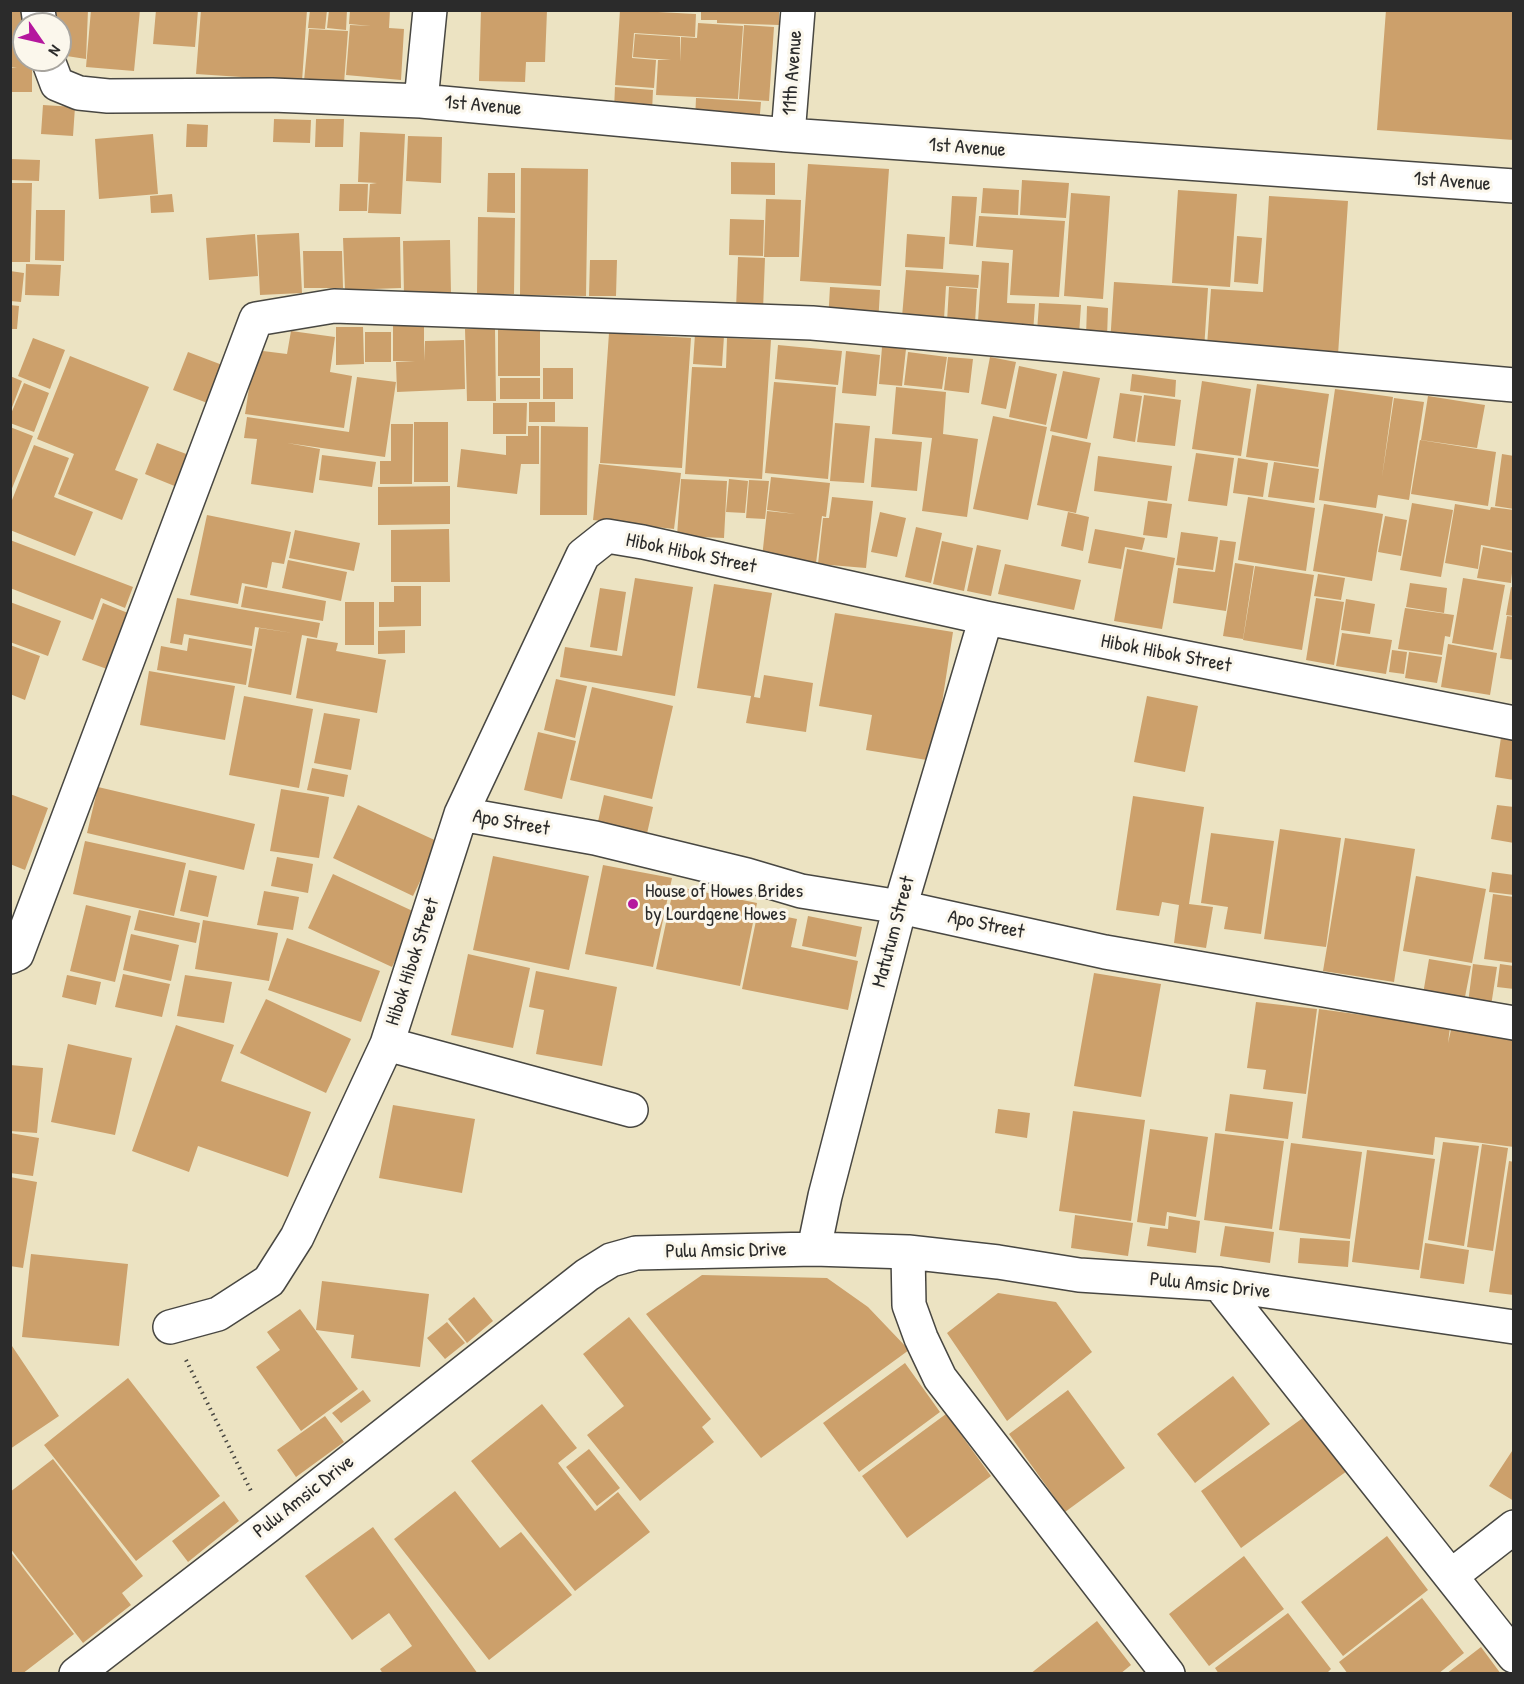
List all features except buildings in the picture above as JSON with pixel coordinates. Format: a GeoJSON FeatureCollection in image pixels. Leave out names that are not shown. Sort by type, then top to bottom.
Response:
{"type":"FeatureCollection","features":[{"type":"Feature","properties":{"kind":"street"},"geometry":{"type":"LineString","coordinates":[[422,101],[430,10]]}},
{"type":"Feature","properties":{"kind":"street","name":"11th Avenue"},"geometry":{"type":"LineString","coordinates":[[788,135],[798,10]]}},
{"type":"Feature","properties":{"kind":"street","name":"1st Avenue"},"geometry":{"type":"LineString","coordinates":[[52,72],[57,84],[79,93],[108,96],[272,95],[422,101],[788,135],[1514,186]]}},
{"type":"Feature","properties":{"kind":"street"},"geometry":{"type":"LineString","coordinates":[[10,957],[17,954],[256,319],[334,306],[812,323],[1514,385]]}},
{"type":"Feature","properties":{"kind":"street","name":"Hibok Hibok Street"},"geometry":{"type":"LineString","coordinates":[[170,1327],[218,1314],[269,1281],[297,1237],[387,1044],[461,814],[583,555],[607,536],[986,618],[1514,723]]}},
{"type":"Feature","properties":{"kind":"street","name":"Matutum Street"},"geometry":{"type":"LineString","coordinates":[[814,1249],[825,1196],[900,907],[986,618]]}},
{"type":"Feature","properties":{"kind":"street","name":"Apo Street"},"geometry":{"type":"LineString","coordinates":[[461,814],[595,838],[747,875],[801,891],[900,907],[1105,952],[1514,1023]]}},
{"type":"Feature","properties":{"kind":"street"},"geometry":{"type":"LineString","coordinates":[[387,1044],[631,1110]]}},
{"type":"Feature","properties":{"kind":"street","name":"Pulu Amsic Drive"},"geometry":{"type":"LineString","coordinates":[[76,1674],[587,1275],[611,1260],[636,1253],[814,1249],[908,1252],[998,1262],[1079,1275],[1219,1284],[1514,1327]]}},
{"type":"Feature","properties":{"kind":"street"},"geometry":{"type":"LineString","coordinates":[[908,1252],[909,1305],[921,1338],[940,1378],[1168,1674]]}},
{"type":"Feature","properties":{"kind":"street"},"geometry":{"type":"LineString","coordinates":[[1219,1284],[1514,1656]]}},
{"type":"Feature","properties":{"kind":"street"},"geometry":{"type":"LineString","coordinates":[[1450,1576],[1514,1527]]}},
{"type":"Feature","properties":{"kind":"path"},"geometry":{"type":"LineString","coordinates":[[170,1327],[268,1526]]}},
{"type":"Feature","properties":{"kind":"place","name":"House of Howes Brides by Lourdgene Howes"},"geometry":{"type":"Point","coordinates":[633,904]}}]}
